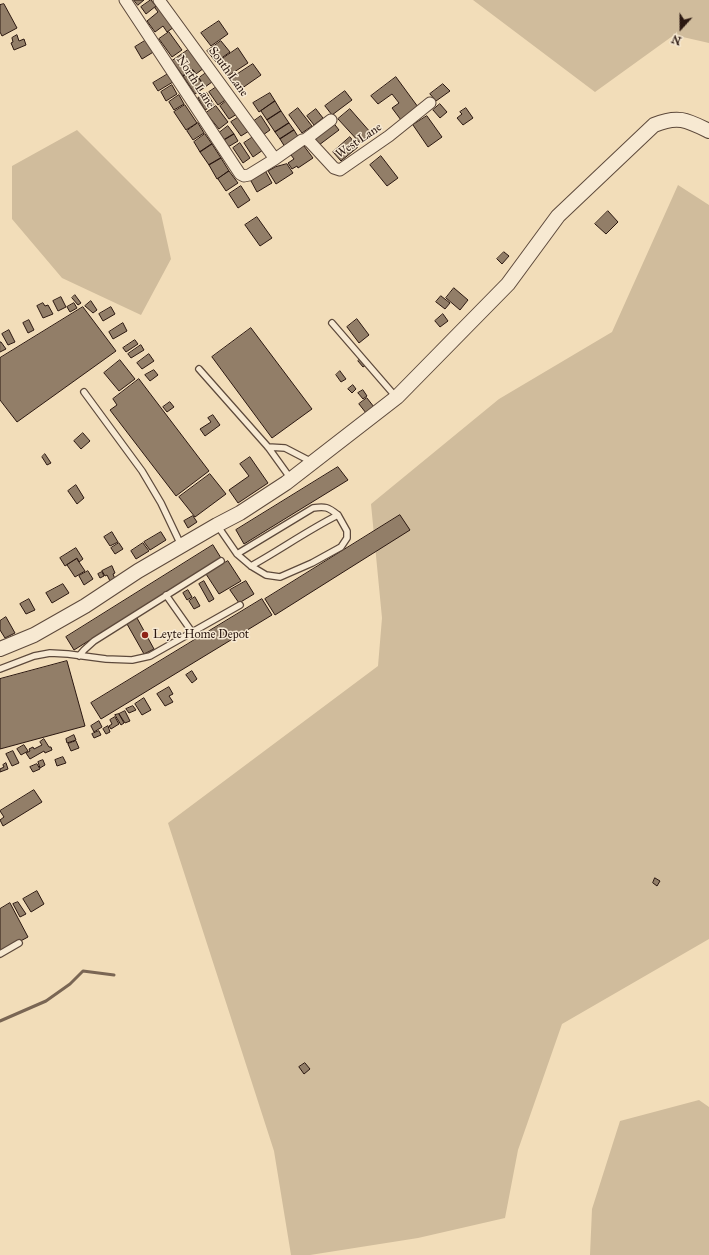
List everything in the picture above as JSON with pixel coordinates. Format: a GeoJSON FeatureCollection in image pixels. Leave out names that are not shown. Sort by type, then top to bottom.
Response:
{"type":"FeatureCollection","features":[{"type":"Feature","properties":{"kind":"street","name":"North Lane"},"geometry":{"type":"LineString","coordinates":[[125,0],[240,174],[244,176],[249,175],[275,159]]}},
{"type":"Feature","properties":{"kind":"street","name":"South Lane"},"geometry":{"type":"LineString","coordinates":[[159,0],[275,159]]}},
{"type":"Feature","properties":{"kind":"street","name":"West Lane"},"geometry":{"type":"LineString","coordinates":[[306,139],[334,168],[340,170],[389,136],[430,103]]}},
{"type":"Feature","properties":{"kind":"street"},"geometry":{"type":"LineString","coordinates":[[275,159],[302,140],[306,139],[331,120]]}},
{"type":"Feature","properties":{"kind":"street"},"geometry":{"type":"LineString","coordinates":[[0,649],[34,634],[85,606],[138,571],[240,513],[291,479],[396,397],[508,284],[558,216],[654,125],[667,120],[687,120],[709,131]]}},
{"type":"Feature","properties":{"kind":"lane"},"geometry":{"type":"LineString","coordinates":[[332,323],[396,397]]}},
{"type":"Feature","properties":{"kind":"lane"},"geometry":{"type":"LineString","coordinates":[[199,369],[268,447],[291,479]]}},
{"type":"Feature","properties":{"kind":"lane"},"geometry":{"type":"LineString","coordinates":[[84,392],[142,471],[161,503],[181,546]]}},
{"type":"Feature","properties":{"kind":"lane"},"geometry":{"type":"LineString","coordinates":[[268,447],[285,448],[312,462]]}},
{"type":"Feature","properties":{"kind":"lane"},"geometry":{"type":"LineString","coordinates":[[217,525],[237,554],[251,566],[266,575],[280,577],[312,563],[341,547],[347,538],[347,530],[338,515],[330,508],[313,508],[237,554]]}},
{"type":"Feature","properties":{"kind":"lane"},"geometry":{"type":"LineString","coordinates":[[251,566],[320,524],[338,515]]}},
{"type":"Feature","properties":{"kind":"lane"},"geometry":{"type":"LineString","coordinates":[[79,656],[94,641],[221,561]]}},
{"type":"Feature","properties":{"kind":"lane"},"geometry":{"type":"LineString","coordinates":[[166,595],[192,632]]}},
{"type":"Feature","properties":{"kind":"lane"},"geometry":{"type":"LineString","coordinates":[[0,669],[34,656],[50,653],[132,660],[150,656],[240,605]]}},
{"type":"Feature","properties":{"kind":"lane"},"geometry":{"type":"LineString","coordinates":[[0,954],[19,943]]}},
{"type":"Feature","properties":{"kind":"shaded area"},"geometry":{"type":"Polygon","coordinates":[[[473,0],[709,0],[709,43],[674,35],[595,92],[473,0]]]}},
{"type":"Feature","properties":{"kind":"shaded area"},"geometry":{"type":"Polygon","coordinates":[[[77,130],[161,214],[171,259],[141,315],[62,278],[12,219],[12,166],[77,130]]]}},
{"type":"Feature","properties":{"kind":"shaded area"},"geometry":{"type":"Polygon","coordinates":[[[678,185],[709,205],[709,939],[562,1024],[518,1150],[505,1218],[418,1238],[310,1255],[291,1255],[274,1151],[168,823],[378,666],[382,618],[371,504],[499,399],[612,332],[678,185]]]}},
{"type":"Feature","properties":{"kind":"shaded area"},"geometry":{"type":"Polygon","coordinates":[[[699,1100],[709,1107],[709,1255],[590,1255],[592,1209],[620,1121],[699,1100]]]}},
{"type":"Feature","properties":{"kind":"building"},"geometry":{"type":"Polygon","coordinates":[[[134,0],[144,0],[138,5],[134,0]]]}},
{"type":"Feature","properties":{"kind":"building"},"geometry":{"type":"Polygon","coordinates":[[[151,0],[156,6],[146,14],[141,7],[151,0]]]}},
{"type":"Feature","properties":{"kind":"building"},"geometry":{"type":"Polygon","coordinates":[[[4,4],[17,28],[2,36],[0,32],[0,5],[4,4]]]}},
{"type":"Feature","properties":{"kind":"building"},"geometry":{"type":"Polygon","coordinates":[[[159,5],[177,25],[167,32],[163,26],[155,32],[147,21],[158,12],[155,8],[159,5]]]}},
{"type":"Feature","properties":{"kind":"building"},"geometry":{"type":"Polygon","coordinates":[[[219,21],[228,34],[211,46],[201,33],[219,21]]]}},
{"type":"Feature","properties":{"kind":"building"},"geometry":{"type":"Polygon","coordinates":[[[169,32],[182,50],[172,57],[159,39],[169,32]]]}},
{"type":"Feature","properties":{"kind":"building"},"geometry":{"type":"Polygon","coordinates":[[[17,35],[19,41],[24,39],[26,45],[14,50],[11,43],[13,42],[12,38],[17,35]]]}},
{"type":"Feature","properties":{"kind":"building"},"geometry":{"type":"Polygon","coordinates":[[[148,39],[155,51],[142,59],[135,47],[148,39]]]}},
{"type":"Feature","properties":{"kind":"building"},"geometry":{"type":"Polygon","coordinates":[[[221,41],[230,52],[216,62],[207,51],[221,41]]]}},
{"type":"Feature","properties":{"kind":"building"},"geometry":{"type":"Polygon","coordinates":[[[191,48],[204,68],[196,74],[193,70],[183,76],[172,61],[191,48]]]}},
{"type":"Feature","properties":{"kind":"building"},"geometry":{"type":"Polygon","coordinates":[[[238,48],[248,63],[228,76],[218,62],[238,48]]]}},
{"type":"Feature","properties":{"kind":"building"},"geometry":{"type":"Polygon","coordinates":[[[253,64],[261,75],[238,91],[230,79],[253,64]]]}},
{"type":"Feature","properties":{"kind":"building"},"geometry":{"type":"Polygon","coordinates":[[[193,70],[205,87],[195,94],[183,76],[193,70]]]}},
{"type":"Feature","properties":{"kind":"building"},"geometry":{"type":"Polygon","coordinates":[[[206,73],[212,82],[205,87],[199,78],[206,73]]]}},
{"type":"Feature","properties":{"kind":"building"},"geometry":{"type":"Polygon","coordinates":[[[168,74],[173,82],[158,91],[153,83],[168,74]]]}},
{"type":"Feature","properties":{"kind":"building"},"geometry":{"type":"Polygon","coordinates":[[[396,77],[418,107],[401,120],[392,108],[399,103],[392,94],[378,104],[371,96],[396,77]]]}},
{"type":"Feature","properties":{"kind":"building"},"geometry":{"type":"Polygon","coordinates":[[[443,84],[450,91],[436,101],[430,94],[443,84]]]}},
{"type":"Feature","properties":{"kind":"building"},"geometry":{"type":"Polygon","coordinates":[[[172,85],[177,94],[166,101],[161,92],[172,85]]]}},
{"type":"Feature","properties":{"kind":"building"},"geometry":{"type":"Polygon","coordinates":[[[218,86],[227,99],[218,105],[209,92],[218,86]]]}},
{"type":"Feature","properties":{"kind":"building"},"geometry":{"type":"Polygon","coordinates":[[[345,91],[352,100],[332,115],[325,106],[345,91]]]}},
{"type":"Feature","properties":{"kind":"building"},"geometry":{"type":"Polygon","coordinates":[[[207,93],[214,105],[205,110],[198,98],[207,93]]]}},
{"type":"Feature","properties":{"kind":"building"},"geometry":{"type":"Polygon","coordinates":[[[270,93],[275,101],[259,112],[253,103],[270,93]]]}},
{"type":"Feature","properties":{"kind":"building"},"geometry":{"type":"Polygon","coordinates":[[[179,95],[184,104],[174,110],[169,102],[179,95]]]}},
{"type":"Feature","properties":{"kind":"building"},"geometry":{"type":"Polygon","coordinates":[[[228,100],[237,114],[229,119],[220,106],[228,100]]]}},
{"type":"Feature","properties":{"kind":"building"},"geometry":{"type":"Polygon","coordinates":[[[275,101],[281,111],[267,120],[261,111],[275,101]]]}},
{"type":"Feature","properties":{"kind":"building"},"geometry":{"type":"Polygon","coordinates":[[[440,104],[447,112],[440,118],[433,110],[440,104]]]}},
{"type":"Feature","properties":{"kind":"building"},"geometry":{"type":"Polygon","coordinates":[[[185,105],[197,123],[186,130],[174,112],[185,105]]]}},
{"type":"Feature","properties":{"kind":"building"},"geometry":{"type":"Polygon","coordinates":[[[216,106],[228,122],[219,129],[206,113],[216,106]]]}},
{"type":"Feature","properties":{"kind":"building"},"geometry":{"type":"Polygon","coordinates":[[[298,108],[312,126],[302,133],[289,115],[298,108]]]}},
{"type":"Feature","properties":{"kind":"building"},"geometry":{"type":"Polygon","coordinates":[[[466,108],[473,118],[463,125],[457,118],[462,114],[460,112],[466,108]]]}},
{"type":"Feature","properties":{"kind":"building"},"geometry":{"type":"Polygon","coordinates":[[[316,109],[323,118],[314,125],[307,116],[316,109]]]}},
{"type":"Feature","properties":{"kind":"building"},"geometry":{"type":"Polygon","coordinates":[[[350,109],[371,133],[360,143],[338,119],[350,109]]]}},
{"type":"Feature","properties":{"kind":"building"},"geometry":{"type":"Polygon","coordinates":[[[281,111],[289,123],[275,132],[267,120],[281,111]]]}},
{"type":"Feature","properties":{"kind":"building"},"geometry":{"type":"Polygon","coordinates":[[[261,116],[270,130],[263,135],[254,121],[261,116]]]}},
{"type":"Feature","properties":{"kind":"building"},"geometry":{"type":"Polygon","coordinates":[[[427,116],[442,137],[428,147],[413,125],[427,116]]]}},
{"type":"Feature","properties":{"kind":"building"},"geometry":{"type":"Polygon","coordinates":[[[239,117],[249,131],[241,136],[231,122],[239,117]]]}},
{"type":"Feature","properties":{"kind":"building"},"geometry":{"type":"Polygon","coordinates":[[[332,121],[339,130],[319,145],[312,136],[332,121]]]}},
{"type":"Feature","properties":{"kind":"building"},"geometry":{"type":"Polygon","coordinates":[[[198,123],[204,133],[193,140],[187,131],[198,123]]]}},
{"type":"Feature","properties":{"kind":"building"},"geometry":{"type":"Polygon","coordinates":[[[289,123],[294,130],[280,139],[275,132],[289,123]]]}},
{"type":"Feature","properties":{"kind":"building"},"geometry":{"type":"Polygon","coordinates":[[[228,126],[234,134],[224,140],[219,133],[228,126]]]}},
{"type":"Feature","properties":{"kind":"building"},"geometry":{"type":"Polygon","coordinates":[[[294,130],[299,138],[285,147],[280,139],[294,130]]]}},
{"type":"Feature","properties":{"kind":"building"},"geometry":{"type":"Polygon","coordinates":[[[205,134],[212,144],[200,152],[194,142],[205,134]]]}},
{"type":"Feature","properties":{"kind":"building"},"geometry":{"type":"Polygon","coordinates":[[[234,134],[238,141],[228,147],[224,140],[234,134]]]}},
{"type":"Feature","properties":{"kind":"building"},"geometry":{"type":"Polygon","coordinates":[[[253,137],[263,150],[253,157],[244,143],[253,137]]]}},
{"type":"Feature","properties":{"kind":"building"},"geometry":{"type":"Polygon","coordinates":[[[350,137],[358,147],[341,161],[333,152],[350,137]]]}},
{"type":"Feature","properties":{"kind":"building"},"geometry":{"type":"Polygon","coordinates":[[[240,143],[250,158],[243,163],[233,148],[240,143]]]}},
{"type":"Feature","properties":{"kind":"building"},"geometry":{"type":"Polygon","coordinates":[[[212,144],[221,158],[209,165],[200,152],[212,144]]]}},
{"type":"Feature","properties":{"kind":"building"},"geometry":{"type":"Polygon","coordinates":[[[304,146],[313,158],[298,168],[297,166],[292,169],[288,163],[294,159],[291,155],[304,146]]]}},
{"type":"Feature","properties":{"kind":"building"},"geometry":{"type":"Polygon","coordinates":[[[381,156],[398,178],[387,186],[370,165],[381,156]]]}},
{"type":"Feature","properties":{"kind":"building"},"geometry":{"type":"Polygon","coordinates":[[[221,158],[229,171],[217,179],[209,165],[221,158]]]}},
{"type":"Feature","properties":{"kind":"building"},"geometry":{"type":"Polygon","coordinates":[[[287,164],[293,173],[276,184],[268,171],[275,167],[287,164]]]}},
{"type":"Feature","properties":{"kind":"building"},"geometry":{"type":"Polygon","coordinates":[[[229,171],[238,183],[226,191],[218,179],[229,171]]]}},
{"type":"Feature","properties":{"kind":"building"},"geometry":{"type":"Polygon","coordinates":[[[266,172],[272,183],[257,192],[251,181],[266,172]]]}},
{"type":"Feature","properties":{"kind":"building"},"geometry":{"type":"Polygon","coordinates":[[[241,186],[250,200],[238,208],[229,194],[241,186]]]}},
{"type":"Feature","properties":{"kind":"building"},"geometry":{"type":"Polygon","coordinates":[[[608,211],[618,222],[606,234],[595,224],[608,211]]]}},
{"type":"Feature","properties":{"kind":"building"},"geometry":{"type":"Polygon","coordinates":[[[257,217],[272,238],[260,246],[245,225],[257,217]]]}},
{"type":"Feature","properties":{"kind":"building"},"geometry":{"type":"Polygon","coordinates":[[[504,252],[509,256],[502,264],[497,259],[504,252]]]}},
{"type":"Feature","properties":{"kind":"building"},"geometry":{"type":"Polygon","coordinates":[[[454,288],[468,300],[460,310],[446,298],[454,288]]]}},
{"type":"Feature","properties":{"kind":"building"},"geometry":{"type":"Polygon","coordinates":[[[75,295],[81,303],[78,305],[72,298],[75,295]]]}},
{"type":"Feature","properties":{"kind":"building"},"geometry":{"type":"Polygon","coordinates":[[[441,296],[450,303],[445,309],[436,302],[441,296]]]}},
{"type":"Feature","properties":{"kind":"building"},"geometry":{"type":"Polygon","coordinates":[[[61,297],[66,307],[58,311],[53,301],[61,297]]]}},
{"type":"Feature","properties":{"kind":"building"},"geometry":{"type":"Polygon","coordinates":[[[91,301],[97,310],[93,313],[85,306],[91,301]]]}},
{"type":"Feature","properties":{"kind":"building"},"geometry":{"type":"Polygon","coordinates":[[[43,303],[45,306],[48,305],[53,314],[43,318],[37,306],[43,303]]]}},
{"type":"Feature","properties":{"kind":"building"},"geometry":{"type":"Polygon","coordinates":[[[74,303],[77,308],[70,312],[67,307],[74,303]]]}},
{"type":"Feature","properties":{"kind":"building"},"geometry":{"type":"Polygon","coordinates":[[[83,307],[116,351],[17,422],[0,400],[0,358],[83,307]]]}},
{"type":"Feature","properties":{"kind":"building"},"geometry":{"type":"Polygon","coordinates":[[[111,307],[115,314],[103,321],[99,314],[111,307]]]}},
{"type":"Feature","properties":{"kind":"building"},"geometry":{"type":"Polygon","coordinates":[[[443,314],[448,321],[440,327],[435,321],[443,314]]]}},
{"type":"Feature","properties":{"kind":"building"},"geometry":{"type":"Polygon","coordinates":[[[357,319],[369,335],[359,343],[347,327],[357,319]]]}},
{"type":"Feature","properties":{"kind":"building"},"geometry":{"type":"Polygon","coordinates":[[[29,320],[34,330],[28,333],[23,323],[29,320]]]}},
{"type":"Feature","properties":{"kind":"building"},"geometry":{"type":"Polygon","coordinates":[[[123,323],[127,331],[113,339],[109,332],[123,323]]]}},
{"type":"Feature","properties":{"kind":"building"},"geometry":{"type":"Polygon","coordinates":[[[251,328],[312,409],[272,438],[212,357],[251,328]]]}},
{"type":"Feature","properties":{"kind":"building"},"geometry":{"type":"Polygon","coordinates":[[[9,330],[15,342],[8,345],[2,334],[9,330]]]}},
{"type":"Feature","properties":{"kind":"building"},"geometry":{"type":"Polygon","coordinates":[[[135,340],[138,344],[126,352],[123,348],[135,340]]]}},
{"type":"Feature","properties":{"kind":"building"},"geometry":{"type":"Polygon","coordinates":[[[0,342],[6,349],[0,352],[0,342]]]}},
{"type":"Feature","properties":{"kind":"building"},"geometry":{"type":"Polygon","coordinates":[[[141,345],[144,350],[131,358],[128,354],[141,345]]]}},
{"type":"Feature","properties":{"kind":"building"},"geometry":{"type":"Polygon","coordinates":[[[149,354],[154,361],[142,369],[137,363],[149,354]]]}},
{"type":"Feature","properties":{"kind":"building"},"geometry":{"type":"Polygon","coordinates":[[[361,358],[366,365],[363,367],[358,361],[361,358]]]}},
{"type":"Feature","properties":{"kind":"building"},"geometry":{"type":"Polygon","coordinates":[[[120,360],[135,379],[119,391],[104,373],[120,360]]]}},
{"type":"Feature","properties":{"kind":"building"},"geometry":{"type":"Polygon","coordinates":[[[154,370],[158,375],[150,381],[145,375],[154,370]]]}},
{"type":"Feature","properties":{"kind":"building"},"geometry":{"type":"Polygon","coordinates":[[[340,371],[346,379],[341,382],[336,375],[340,371]]]}},
{"type":"Feature","properties":{"kind":"building"},"geometry":{"type":"Polygon","coordinates":[[[139,379],[209,471],[176,496],[110,410],[117,405],[113,399],[139,379]]]}},
{"type":"Feature","properties":{"kind":"building"},"geometry":{"type":"Polygon","coordinates":[[[353,385],[356,389],[352,393],[348,389],[353,385]]]}},
{"type":"Feature","properties":{"kind":"building"},"geometry":{"type":"Polygon","coordinates":[[[363,390],[367,396],[363,399],[358,393],[363,390]]]}},
{"type":"Feature","properties":{"kind":"building"},"geometry":{"type":"Polygon","coordinates":[[[367,398],[374,407],[366,413],[359,404],[367,398]]]}},
{"type":"Feature","properties":{"kind":"building"},"geometry":{"type":"Polygon","coordinates":[[[170,402],[174,407],[167,412],[163,407],[170,402]]]}},
{"type":"Feature","properties":{"kind":"building"},"geometry":{"type":"Polygon","coordinates":[[[213,415],[220,425],[205,436],[200,429],[211,422],[208,418],[213,415]]]}},
{"type":"Feature","properties":{"kind":"building"},"geometry":{"type":"Polygon","coordinates":[[[83,433],[90,441],[81,449],[74,441],[83,433]]]}},
{"type":"Feature","properties":{"kind":"building"},"geometry":{"type":"Polygon","coordinates":[[[45,454],[51,463],[47,465],[42,457],[45,454]]]}},
{"type":"Feature","properties":{"kind":"building"},"geometry":{"type":"Polygon","coordinates":[[[250,457],[268,483],[238,503],[229,490],[249,476],[240,464],[250,457]]]}},
{"type":"Feature","properties":{"kind":"building"},"geometry":{"type":"Polygon","coordinates":[[[338,467],[348,480],[244,544],[236,530],[338,467]]]}},
{"type":"Feature","properties":{"kind":"building"},"geometry":{"type":"Polygon","coordinates":[[[210,474],[226,494],[195,517],[179,497],[210,474]]]}},
{"type":"Feature","properties":{"kind":"building"},"geometry":{"type":"Polygon","coordinates":[[[76,485],[84,498],[77,504],[68,491],[76,485]]]}},
{"type":"Feature","properties":{"kind":"building"},"geometry":{"type":"Polygon","coordinates":[[[400,515],[410,530],[275,615],[265,599],[400,515]]]}},
{"type":"Feature","properties":{"kind":"building"},"geometry":{"type":"Polygon","coordinates":[[[193,516],[197,522],[188,528],[184,521],[193,516]]]}},
{"type":"Feature","properties":{"kind":"building"},"geometry":{"type":"Polygon","coordinates":[[[112,532],[118,542],[110,546],[104,537],[112,532]]]}},
{"type":"Feature","properties":{"kind":"building"},"geometry":{"type":"Polygon","coordinates":[[[161,532],[166,540],[150,550],[144,542],[161,532]]]}},
{"type":"Feature","properties":{"kind":"building"},"geometry":{"type":"Polygon","coordinates":[[[119,543],[123,549],[115,554],[111,548],[119,543]]]}},
{"type":"Feature","properties":{"kind":"building"},"geometry":{"type":"Polygon","coordinates":[[[143,543],[149,551],[136,559],[131,551],[143,543]]]}},
{"type":"Feature","properties":{"kind":"building"},"geometry":{"type":"Polygon","coordinates":[[[213,545],[221,558],[74,650],[66,637],[213,545]]]}},
{"type":"Feature","properties":{"kind":"building"},"geometry":{"type":"Polygon","coordinates":[[[76,548],[83,559],[79,562],[77,558],[65,566],[60,558],[76,548]]]}},
{"type":"Feature","properties":{"kind":"building"},"geometry":{"type":"Polygon","coordinates":[[[77,559],[85,571],[75,577],[67,565],[77,559]]]}},
{"type":"Feature","properties":{"kind":"building"},"geometry":{"type":"Polygon","coordinates":[[[228,561],[241,581],[219,594],[206,574],[228,561]]]}},
{"type":"Feature","properties":{"kind":"building"},"geometry":{"type":"Polygon","coordinates":[[[112,566],[115,573],[113,574],[115,579],[110,581],[107,575],[105,576],[102,571],[112,566]]]}},
{"type":"Feature","properties":{"kind":"building"},"geometry":{"type":"Polygon","coordinates":[[[88,571],[93,579],[84,585],[79,576],[88,571]]]}},
{"type":"Feature","properties":{"kind":"building"},"geometry":{"type":"Polygon","coordinates":[[[102,572],[104,576],[100,578],[98,574],[102,572]]]}},
{"type":"Feature","properties":{"kind":"building"},"geometry":{"type":"Polygon","coordinates":[[[204,581],[214,599],[209,602],[199,584],[204,581]]]}},
{"type":"Feature","properties":{"kind":"building"},"geometry":{"type":"Polygon","coordinates":[[[246,581],[254,594],[239,603],[230,590],[246,581]]]}},
{"type":"Feature","properties":{"kind":"building"},"geometry":{"type":"Polygon","coordinates":[[[63,584],[69,593],[52,603],[46,593],[63,584]]]}},
{"type":"Feature","properties":{"kind":"building"},"geometry":{"type":"Polygon","coordinates":[[[188,590],[192,597],[187,600],[183,593],[188,590]]]}},
{"type":"Feature","properties":{"kind":"building"},"geometry":{"type":"Polygon","coordinates":[[[195,597],[200,606],[194,609],[189,601],[195,597]]]}},
{"type":"Feature","properties":{"kind":"building"},"geometry":{"type":"Polygon","coordinates":[[[29,599],[35,610],[26,614],[20,604],[29,599]]]}},
{"type":"Feature","properties":{"kind":"building"},"geometry":{"type":"Polygon","coordinates":[[[262,599],[272,615],[101,719],[91,703],[262,599]]]}},
{"type":"Feature","properties":{"kind":"building"},"geometry":{"type":"Polygon","coordinates":[[[6,617],[15,633],[5,638],[0,630],[0,621],[6,617]]]}},
{"type":"Feature","properties":{"kind":"building"},"geometry":{"type":"Polygon","coordinates":[[[137,618],[154,649],[144,654],[127,624],[137,618]]]}},
{"type":"Feature","properties":{"kind":"building"},"geometry":{"type":"Polygon","coordinates":[[[67,661],[85,726],[0,749],[0,679],[67,661]]]}},
{"type":"Feature","properties":{"kind":"building"},"geometry":{"type":"Polygon","coordinates":[[[192,671],[197,679],[192,683],[186,675],[192,671]]]}},
{"type":"Feature","properties":{"kind":"building"},"geometry":{"type":"Polygon","coordinates":[[[169,687],[173,694],[169,696],[173,702],[165,706],[157,694],[169,687]]]}},
{"type":"Feature","properties":{"kind":"building"},"geometry":{"type":"Polygon","coordinates":[[[144,698],[151,710],[142,715],[135,704],[144,698]]]}},
{"type":"Feature","properties":{"kind":"building"},"geometry":{"type":"Polygon","coordinates":[[[133,706],[136,710],[129,713],[126,709],[133,706]]]}},
{"type":"Feature","properties":{"kind":"building"},"geometry":{"type":"Polygon","coordinates":[[[125,711],[130,721],[125,723],[119,714],[125,711]]]}},
{"type":"Feature","properties":{"kind":"building"},"geometry":{"type":"Polygon","coordinates":[[[119,714],[124,723],[121,725],[115,715],[119,714]]]}},
{"type":"Feature","properties":{"kind":"building"},"geometry":{"type":"Polygon","coordinates":[[[115,717],[119,724],[111,729],[109,726],[112,724],[110,720],[115,717]]]}},
{"type":"Feature","properties":{"kind":"building"},"geometry":{"type":"Polygon","coordinates":[[[99,721],[102,727],[94,732],[91,726],[99,721]]]}},
{"type":"Feature","properties":{"kind":"building"},"geometry":{"type":"Polygon","coordinates":[[[108,726],[110,732],[106,734],[103,729],[108,726]]]}},
{"type":"Feature","properties":{"kind":"building"},"geometry":{"type":"Polygon","coordinates":[[[99,731],[101,735],[94,738],[92,734],[99,731]]]}},
{"type":"Feature","properties":{"kind":"building"},"geometry":{"type":"Polygon","coordinates":[[[74,735],[76,740],[67,743],[66,739],[74,735]]]}},
{"type":"Feature","properties":{"kind":"building"},"geometry":{"type":"Polygon","coordinates":[[[44,739],[52,750],[45,753],[44,751],[30,759],[26,753],[33,747],[34,749],[42,745],[40,742],[44,739]]]}},
{"type":"Feature","properties":{"kind":"building"},"geometry":{"type":"Polygon","coordinates":[[[76,741],[79,748],[71,751],[68,744],[76,741]]]}},
{"type":"Feature","properties":{"kind":"building"},"geometry":{"type":"Polygon","coordinates":[[[24,745],[28,751],[21,755],[17,749],[24,745]]]}},
{"type":"Feature","properties":{"kind":"building"},"geometry":{"type":"Polygon","coordinates":[[[13,751],[19,763],[12,766],[6,754],[13,751]]]}},
{"type":"Feature","properties":{"kind":"building"},"geometry":{"type":"Polygon","coordinates":[[[63,757],[66,763],[57,766],[55,760],[63,757]]]}},
{"type":"Feature","properties":{"kind":"building"},"geometry":{"type":"Polygon","coordinates":[[[43,760],[45,765],[40,768],[38,762],[43,760]]]}},
{"type":"Feature","properties":{"kind":"building"},"geometry":{"type":"Polygon","coordinates":[[[6,763],[8,769],[0,772],[0,769],[4,767],[3,765],[6,763]]]}},
{"type":"Feature","properties":{"kind":"building"},"geometry":{"type":"Polygon","coordinates":[[[37,764],[40,769],[33,772],[30,767],[37,764]]]}},
{"type":"Feature","properties":{"kind":"building"},"geometry":{"type":"Polygon","coordinates":[[[34,790],[42,802],[3,826],[0,820],[4,817],[0,811],[34,790]]]}},
{"type":"Feature","properties":{"kind":"building"},"geometry":{"type":"Polygon","coordinates":[[[655,878],[660,881],[657,886],[653,883],[655,878]]]}},
{"type":"Feature","properties":{"kind":"building"},"geometry":{"type":"Polygon","coordinates":[[[37,891],[44,904],[31,912],[23,899],[37,891]]]}},
{"type":"Feature","properties":{"kind":"building"},"geometry":{"type":"Polygon","coordinates":[[[18,902],[26,914],[20,917],[13,904],[18,902]]]}},
{"type":"Feature","properties":{"kind":"building"},"geometry":{"type":"Polygon","coordinates":[[[10,903],[28,937],[0,952],[0,909],[10,903]]]}},
{"type":"Feature","properties":{"kind":"building"},"geometry":{"type":"Polygon","coordinates":[[[305,1063],[310,1069],[304,1074],[299,1067],[305,1063]]]}},
{"type":"Feature","properties":{"kind":"waterway"},"geometry":{"type":"LineString","coordinates":[[0,1021],[46,1001],[70,984],[83,971],[114,975]]}},
{"type":"Feature","properties":{"kind":"place","name":"Leyte Home Depot"},"geometry":{"type":"Point","coordinates":[145,635]}}]}
